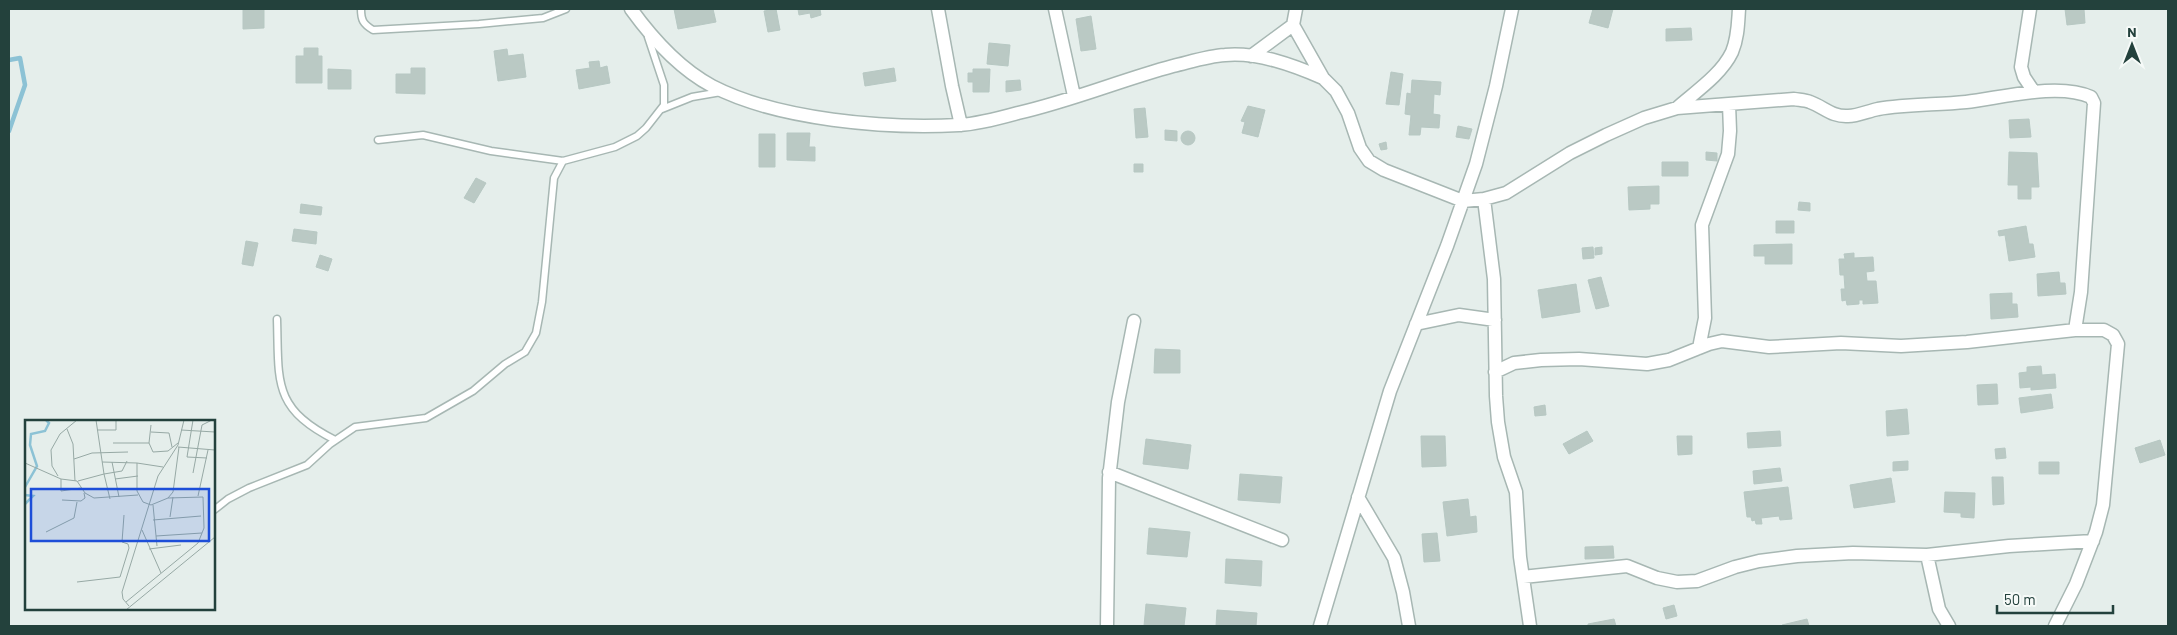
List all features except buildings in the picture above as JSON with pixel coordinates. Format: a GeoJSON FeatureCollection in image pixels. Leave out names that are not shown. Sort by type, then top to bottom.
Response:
{"type":"FeatureCollection","features":[{"type":"Feature","properties":{"kind":"street"},"geometry":{"type":"LineString","coordinates":[[631,9],[646,29],[688,70],[710,85],[725,92],[774,109],[889,126],[961,125],[1020,113],[1191,61],[1225,55],[1251,56],[1296,66],[1323,78]]}},
{"type":"Feature","properties":{"kind":"street"},"geometry":{"type":"LineString","coordinates":[[938,9],[961,125]]}},
{"type":"Feature","properties":{"kind":"street"},"geometry":{"type":"LineString","coordinates":[[1055,9],[1074,96]]}},
{"type":"Feature","properties":{"kind":"street"},"geometry":{"type":"LineString","coordinates":[[1296,9],[1293,25],[1323,78],[1336,91],[1348,114],[1360,148],[1369,161],[1384,170],[1463,201],[1484,199],[1506,193],[1570,153],[1644,118],[1676,108],[1794,99],[1810,102],[1839,116],[1850,116],[1885,108],[1970,101],[2034,92],[2059,91],[2085,94],[2091,97],[2094,103],[2081,292],[2074,330]]}},
{"type":"Feature","properties":{"kind":"street"},"geometry":{"type":"LineString","coordinates":[[1320,626],[1390,391],[1476,164],[1512,9]]}},
{"type":"Feature","properties":{"kind":"street"},"geometry":{"type":"LineString","coordinates":[[1676,108],[1721,68],[1732,52],[1737,36],[1739,9]]}},
{"type":"Feature","properties":{"kind":"street"},"geometry":{"type":"LineString","coordinates":[[2030,9],[2021,66],[2024,77],[2034,92]]}},
{"type":"Feature","properties":{"kind":"street"},"geometry":{"type":"LineString","coordinates":[[1251,56],[1293,25]]}},
{"type":"Feature","properties":{"kind":"street"},"geometry":{"type":"LineString","coordinates":[[1699,348],[1705,318],[1702,225],[1728,154],[1730,131],[1729,104]]}},
{"type":"Feature","properties":{"kind":"street"},"geometry":{"type":"LineString","coordinates":[[1484,199],[1494,279],[1496,396],[1501,440],[1516,492],[1518,538],[1530,626]]}},
{"type":"Feature","properties":{"kind":"street"},"geometry":{"type":"LineString","coordinates":[[1416,324],[1459,315],[1494,320]]}},
{"type":"Feature","properties":{"kind":"street"},"geometry":{"type":"LineString","coordinates":[[1107,626],[1109,472],[1118,402],[1134,320]]}},
{"type":"Feature","properties":{"kind":"street"},"geometry":{"type":"LineString","coordinates":[[1496,372],[1514,363],[1541,360],[1578,359],[1647,364],[1669,360],[1722,341],[1769,347],[1842,343],[1901,346],[1934,345],[2074,330],[2104,330],[2113,335],[2118,344],[2103,505],[2093,541],[2076,584],[2055,626]]}},
{"type":"Feature","properties":{"kind":"street"},"geometry":{"type":"LineString","coordinates":[[1109,472],[1282,540]]}},
{"type":"Feature","properties":{"kind":"street"},"geometry":{"type":"LineString","coordinates":[[1358,497],[1394,558],[1404,592],[1409,626]]}},
{"type":"Feature","properties":{"kind":"street"},"geometry":{"type":"LineString","coordinates":[[1523,577],[1627,566],[1657,578],[1676,582],[1697,581],[1759,561],[1798,556],[1853,553],[1927,555],[2009,546],[2093,541]]}},
{"type":"Feature","properties":{"kind":"street"},"geometry":{"type":"LineString","coordinates":[[1927,555],[1939,609],[1949,626]]}},
{"type":"Feature","properties":{"kind":"lane"},"geometry":{"type":"LineString","coordinates":[[361,9],[364,25],[373,30],[543,18],[566,9]]}},
{"type":"Feature","properties":{"kind":"lane"},"geometry":{"type":"LineString","coordinates":[[646,29],[664,85],[665,100],[662,109]]}},
{"type":"Feature","properties":{"kind":"lane"},"geometry":{"type":"LineString","coordinates":[[378,140],[423,135],[491,151],[563,161],[615,147],[637,136],[662,109],[692,96],[725,92]]}},
{"type":"Feature","properties":{"kind":"lane"},"geometry":{"type":"LineString","coordinates":[[215,509],[228,499],[249,488],[307,465],[336,440],[355,427],[426,418],[473,391],[505,364],[525,352],[536,333],[542,302],[554,178],[563,161]]}},
{"type":"Feature","properties":{"kind":"lane"},"geometry":{"type":"LineString","coordinates":[[277,319],[279,375],[282,392],[300,419],[313,429],[336,440]]}},
{"type":"Feature","properties":{"kind":"waterway"},"geometry":{"type":"LineString","coordinates":[[9,60],[20,58],[25,85],[9,131]]}}]}
